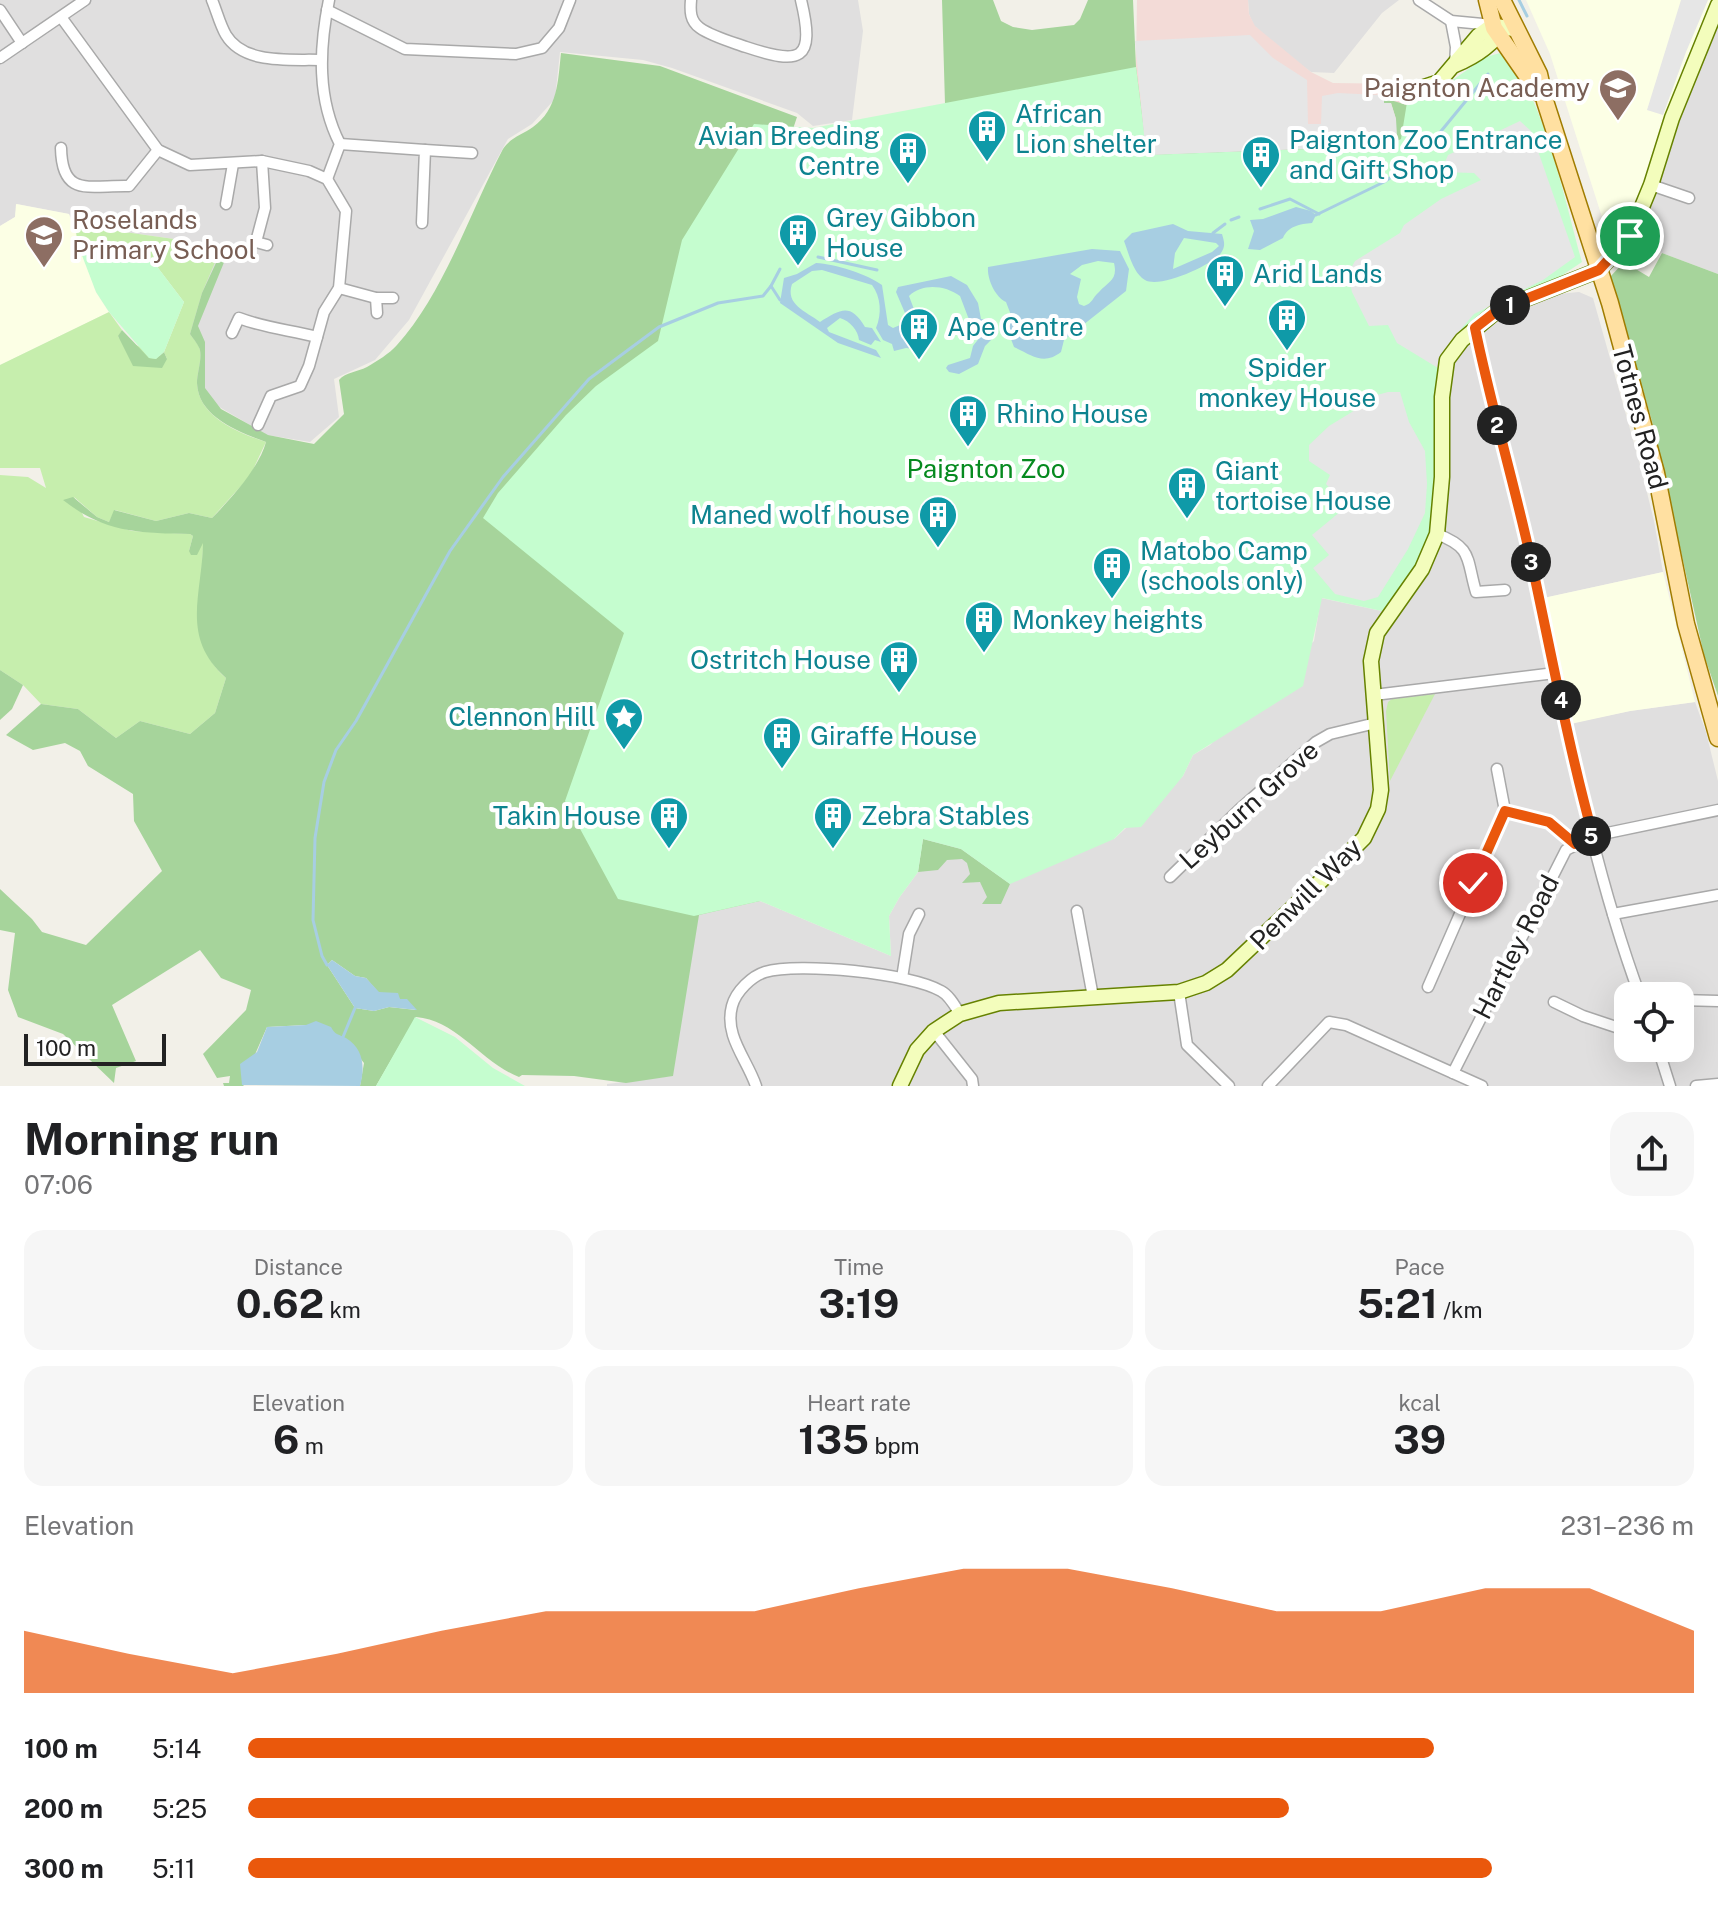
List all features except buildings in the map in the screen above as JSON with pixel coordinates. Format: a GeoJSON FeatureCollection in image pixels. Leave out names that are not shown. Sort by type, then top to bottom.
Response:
{"type":"FeatureCollection","features":[{"type":"Feature","properties":{"kind":"main road","name":"Totnes Road"},"geometry":{"type":"LineString","coordinates":[[1487,0],[1503,29],[1539,74],[1599,270],[1656,473],[1686,624],[1718,738]]}},
{"type":"Feature","properties":{"kind":"main road","name":"Totnes Road"},"geometry":{"type":"LineString","coordinates":[[1503,29],[1504,4]]}},
{"type":"Feature","properties":{"kind":"street"},"geometry":{"type":"LineString","coordinates":[[0,58],[85,0]]}},
{"type":"Feature","properties":{"kind":"street"},"geometry":{"type":"LineString","coordinates":[[212,0],[227,38],[238,48],[262,57],[320,60]]}},
{"type":"Feature","properties":{"kind":"street"},"geometry":{"type":"LineString","coordinates":[[327,179],[340,144],[324,103],[320,60],[328,5],[405,49],[516,54],[542,48],[559,28],[570,0]]}},
{"type":"Feature","properties":{"kind":"street"},"geometry":{"type":"LineString","coordinates":[[691,0],[691,16],[699,27],[779,58],[789,58],[800,54],[807,39],[801,0]]}},
{"type":"Feature","properties":{"kind":"street"},"geometry":{"type":"LineString","coordinates":[[1419,0],[1451,21],[1503,29]]}},
{"type":"Feature","properties":{"kind":"street"},"geometry":{"type":"LineString","coordinates":[[1599,270],[1630,236],[1651,185],[1672,118],[1718,5]]}},
{"type":"Feature","properties":{"kind":"street"},"geometry":{"type":"LineString","coordinates":[[0,10],[22,43]]}},
{"type":"Feature","properties":{"kind":"street"},"geometry":{"type":"LineString","coordinates":[[61,17],[158,150],[190,165],[262,161],[309,171],[327,179],[346,211],[339,288],[324,312],[300,386],[271,396],[258,425]]}},
{"type":"Feature","properties":{"kind":"street"},"geometry":{"type":"LineString","coordinates":[[1451,21],[1456,47],[1455,66]]}},
{"type":"Feature","properties":{"kind":"street"},"geometry":{"type":"LineString","coordinates":[[1421,88],[1439,82],[1455,66],[1474,57],[1503,29]]}},
{"type":"Feature","properties":{"kind":"street"},"geometry":{"type":"LineString","coordinates":[[340,144],[472,153]]}},
{"type":"Feature","properties":{"kind":"street"},"geometry":{"type":"LineString","coordinates":[[61,148],[65,176],[77,185],[129,186],[158,150]]}},
{"type":"Feature","properties":{"kind":"street"},"geometry":{"type":"LineString","coordinates":[[422,223],[425,150]]}},
{"type":"Feature","properties":{"kind":"street"},"geometry":{"type":"LineString","coordinates":[[256,242],[265,208],[262,161]]}},
{"type":"Feature","properties":{"kind":"street"},"geometry":{"type":"LineString","coordinates":[[226,204],[233,164]]}},
{"type":"Feature","properties":{"kind":"street"},"geometry":{"type":"LineString","coordinates":[[1651,185],[1689,198]]}},
{"type":"Feature","properties":{"kind":"street","name":"Penwill Way"},"geometry":{"type":"LineString","coordinates":[[900,1086],[917,1050],[934,1031],[960,1014],[999,1003],[1179,992],[1206,983],[1227,970],[1364,838],[1378,809],[1381,790],[1371,661],[1374,640],[1422,569],[1437,534],[1442,477],[1442,397],[1447,360],[1475,328],[1498,310],[1599,270]]}},
{"type":"Feature","properties":{"kind":"street"},"geometry":{"type":"LineString","coordinates":[[339,288],[376,298],[393,298]]}},
{"type":"Feature","properties":{"kind":"street"},"geometry":{"type":"LineString","coordinates":[[376,298],[377,313]]}},
{"type":"Feature","properties":{"kind":"street"},"geometry":{"type":"LineString","coordinates":[[232,333],[239,318],[264,328],[284,328],[317,337]]}},
{"type":"Feature","properties":{"kind":"street"},"geometry":{"type":"LineString","coordinates":[[1475,328],[1576,773],[1613,914],[1635,982]]}},
{"type":"Feature","properties":{"kind":"street"},"geometry":{"type":"LineString","coordinates":[[1437,534],[1464,547],[1476,592],[1505,590]]}},
{"type":"Feature","properties":{"kind":"street"},"geometry":{"type":"LineString","coordinates":[[1374,695],[1555,673]]}},
{"type":"Feature","properties":{"kind":"street","name":"Leyburn Grove"},"geometry":{"type":"LineString","coordinates":[[1170,877],[1240,809],[1316,742],[1330,734],[1376,723]]}},
{"type":"Feature","properties":{"kind":"street"},"geometry":{"type":"LineString","coordinates":[[1428,987],[1505,811],[1497,769]]}},
{"type":"Feature","properties":{"kind":"street"},"geometry":{"type":"LineString","coordinates":[[1505,811],[1549,822],[1575,844],[1593,836],[1718,810]]}},
{"type":"Feature","properties":{"kind":"street","name":"Hartley Road"},"geometry":{"type":"LineString","coordinates":[[1453,1073],[1566,850],[1575,844]]}},
{"type":"Feature","properties":{"kind":"street"},"geometry":{"type":"LineString","coordinates":[[1613,914],[1718,895]]}},
{"type":"Feature","properties":{"kind":"street"},"geometry":{"type":"LineString","coordinates":[[1077,911],[1093,997]]}},
{"type":"Feature","properties":{"kind":"street"},"geometry":{"type":"LineString","coordinates":[[902,978],[909,934],[919,914]]}},
{"type":"Feature","properties":{"kind":"street"},"geometry":{"type":"LineString","coordinates":[[756,1086],[730,1025],[732,1004],[744,986],[757,975],[787,968],[902,978],[942,991],[960,1014]]}},
{"type":"Feature","properties":{"kind":"street"},"geometry":{"type":"LineString","coordinates":[[1179,992],[1187,1045],[1229,1086]]}},
{"type":"Feature","properties":{"kind":"street"},"geometry":{"type":"LineString","coordinates":[[1694,1000],[1718,1001]]}},
{"type":"Feature","properties":{"kind":"street"},"geometry":{"type":"LineString","coordinates":[[1554,1002],[1614,1026]]}},
{"type":"Feature","properties":{"kind":"street"},"geometry":{"type":"LineString","coordinates":[[1268,1086],[1329,1022],[1346,1025],[1482,1086]]}},
{"type":"Feature","properties":{"kind":"street"},"geometry":{"type":"LineString","coordinates":[[934,1031],[972,1079],[973,1086]]}},
{"type":"Feature","properties":{"kind":"street"},"geometry":{"type":"LineString","coordinates":[[1662,1062],[1670,1086]]}},
{"type":"Feature","properties":{"kind":"street"},"geometry":{"type":"LineString","coordinates":[[1696,1086],[1718,1084]]}},
{"type":"Feature","properties":{"kind":"shaded area"},"geometry":{"type":"Polygon","coordinates":[[[0,0],[858,0],[863,31],[852,120],[813,126],[797,113],[672,68],[643,60],[560,52],[555,99],[532,124],[508,139],[409,320],[375,360],[334,379],[339,417],[310,442],[267,435],[221,408],[198,388],[174,239],[75,225],[69,214],[17,204],[15,217],[0,226],[0,0]]]}},
{"type":"Feature","properties":{"kind":"shaded area"},"geometry":{"type":"Polygon","coordinates":[[[1137,0],[1248,0],[1249,14],[1255,26],[1311,72],[1333,83],[1409,84],[1401,139],[1146,155],[1136,67],[1137,0]]]}},
{"type":"Feature","properties":{"kind":"shaded area"},"geometry":{"type":"Polygon","coordinates":[[[1248,0],[1399,0],[1382,13],[1334,73],[1311,72],[1286,54],[1254,26],[1248,0]]]}},
{"type":"Feature","properties":{"kind":"shaded area","name":"Paignton Academy"},"geometry":{"type":"Polygon","coordinates":[[[1526,0],[1715,0],[1686,60],[1644,184],[1625,219],[1609,239],[1550,54],[1526,0]]]}},
{"type":"Feature","properties":{"kind":"shaded area"},"geometry":{"type":"Polygon","coordinates":[[[1681,0],[1708,0],[1663,115],[1647,110],[1681,0]]]}},
{"type":"Feature","properties":{"kind":"shaded area"},"geometry":{"type":"Polygon","coordinates":[[[1718,5],[1718,274],[1662,253],[1639,233],[1651,185],[1718,5]]]}},
{"type":"Feature","properties":{"kind":"shaded area"},"geometry":{"type":"Polygon","coordinates":[[[1250,35],[1273,58],[1307,80],[1308,124],[1321,124],[1322,96],[1338,93],[1379,95],[1384,98],[1384,103],[1391,103],[1397,136],[1387,136],[1387,146],[1146,155],[1135,41],[1250,35]]]}},
{"type":"Feature","properties":{"kind":"shaded area"},"geometry":{"type":"Polygon","coordinates":[[[1520,121],[1531,131],[1575,257],[1543,280],[1474,314],[1461,329],[1438,368],[1397,343],[1388,325],[1369,326],[1352,292],[1348,274],[1355,261],[1400,233],[1404,225],[1441,199],[1481,180],[1474,173],[1441,172],[1448,155],[1520,121]]]}},
{"type":"Feature","properties":{"kind":"shaded area","name":"Roselands Primary School"},"geometry":{"type":"Polygon","coordinates":[[[16,204],[69,214],[96,292],[109,312],[0,365],[0,226],[15,217],[16,204]]]}},
{"type":"Feature","properties":{"kind":"shaded area"},"geometry":{"type":"Polygon","coordinates":[[[1579,292],[1593,298],[1641,468],[1663,572],[1539,599],[1567,724],[1695,702],[1718,781],[1718,1086],[607,1086],[671,1076],[694,916],[760,901],[891,956],[889,916],[918,872],[923,839],[1114,839],[1183,776],[1193,755],[1210,745],[1314,641],[1321,598],[1391,613],[1447,360],[1486,318],[1537,296],[1579,292]]]}},
{"type":"Feature","properties":{"kind":"shaded area"},"geometry":{"type":"Polygon","coordinates":[[[1400,392],[1409,422],[1425,451],[1425,513],[1408,549],[1378,597],[1364,601],[1335,594],[1313,568],[1329,555],[1312,535],[1346,507],[1326,484],[1330,475],[1309,461],[1309,445],[1329,426],[1370,397],[1400,392]]]}},
{"type":"Feature","properties":{"kind":"shaded area"},"geometry":{"type":"Polygon","coordinates":[[[1663,572],[1695,702],[1630,711],[1566,725],[1539,599],[1663,572]]]}},
{"type":"Feature","properties":{"kind":"green space"},"geometry":{"type":"Polygon","coordinates":[[[942,0],[993,0],[1001,21],[1013,27],[1032,30],[1074,25],[1088,0],[1133,0],[1136,67],[1147,155],[1387,145],[1387,136],[1396,136],[1396,119],[1391,103],[1384,103],[1384,98],[1410,106],[1441,172],[864,139],[945,104],[942,0]]]}},
{"type":"Feature","properties":{"kind":"green space"},"geometry":{"type":"Polygon","coordinates":[[[561,53],[660,66],[797,117],[793,129],[760,901],[699,915],[673,1076],[626,1083],[574,1076],[519,1077],[444,1026],[416,1017],[376,1086],[360,1086],[364,1063],[343,1037],[306,1025],[267,1027],[242,1084],[244,1086],[224,1086],[223,1083],[229,1083],[230,1076],[217,1078],[203,1054],[246,1010],[251,990],[221,978],[200,950],[112,1005],[136,1061],[116,1068],[114,1083],[63,1034],[18,1017],[8,990],[15,933],[0,930],[0,889],[42,932],[86,945],[162,871],[134,821],[133,794],[88,766],[80,751],[65,743],[33,750],[6,735],[41,704],[78,709],[116,738],[140,721],[190,734],[215,713],[226,678],[212,663],[198,631],[203,543],[197,555],[191,555],[189,551],[193,536],[190,534],[155,533],[108,525],[63,500],[73,497],[97,517],[109,522],[114,510],[156,521],[189,513],[212,518],[251,472],[266,442],[222,422],[204,405],[197,383],[200,350],[190,334],[202,293],[222,250],[227,255],[198,326],[205,342],[205,388],[221,409],[268,435],[314,444],[344,414],[339,380],[367,367],[397,345],[429,301],[503,149],[548,112],[555,94],[561,53]],[[332,960],[327,965],[355,1008],[416,1010],[400,999],[378,992],[366,978],[355,976],[332,960]]]}},
{"type":"Feature","properties":{"kind":"green space","name":"Paignton Zoo"},"geometry":{"type":"Polygon","coordinates":[[[1500,53],[1514,67],[1528,89],[1540,117],[1582,262],[1498,310],[1447,360],[1437,534],[1391,613],[1322,598],[1303,686],[1193,755],[1183,776],[1141,827],[1125,828],[1114,839],[1010,884],[961,849],[923,839],[918,872],[889,916],[891,956],[760,901],[694,916],[618,899],[565,801],[624,633],[483,518],[498,493],[566,415],[596,386],[658,341],[682,240],[754,124],[813,128],[1136,67],[1147,155],[1387,146],[1401,139],[1410,84],[1435,92],[1486,57],[1500,53]]]}},
{"type":"Feature","properties":{"kind":"green space"},"geometry":{"type":"Polygon","coordinates":[[[75,225],[174,239],[216,260],[190,334],[200,350],[199,395],[204,405],[222,422],[266,442],[250,476],[212,518],[189,513],[156,521],[115,510],[109,522],[97,517],[74,497],[84,517],[132,531],[190,534],[193,536],[189,551],[203,540],[200,631],[204,647],[226,678],[215,713],[190,734],[140,721],[116,738],[78,709],[41,704],[23,685],[0,670],[0,475],[28,477],[46,488],[40,468],[0,468],[0,365],[109,312],[122,330],[118,337],[167,359],[164,352],[184,302],[152,260],[78,245],[75,225]]]}},
{"type":"Feature","properties":{"kind":"green space"},"geometry":{"type":"Polygon","coordinates":[[[78,245],[152,260],[184,302],[164,352],[156,359],[149,358],[109,312],[96,292],[78,245]]]}},
{"type":"Feature","properties":{"kind":"green space"},"geometry":{"type":"Polygon","coordinates":[[[1662,253],[1718,274],[1718,696],[1704,655],[1652,421],[1610,277],[1624,262],[1649,277],[1662,253]]]}},
{"type":"Feature","properties":{"kind":"green space"},"geometry":{"type":"Polygon","coordinates":[[[122,330],[149,358],[156,359],[164,352],[167,359],[162,368],[133,366],[118,336],[122,330]]]}},
{"type":"Feature","properties":{"kind":"green space"},"geometry":{"type":"Polygon","coordinates":[[[0,670],[23,685],[12,709],[0,720],[0,670]]]}},
{"type":"Feature","properties":{"kind":"green space"},"geometry":{"type":"Polygon","coordinates":[[[1435,694],[1390,781],[1388,702],[1435,694]]]}},
{"type":"Feature","properties":{"kind":"green space"},"geometry":{"type":"Polygon","coordinates":[[[923,839],[961,849],[1010,884],[1001,904],[982,904],[987,897],[980,882],[962,883],[970,874],[967,863],[962,859],[947,860],[938,870],[918,872],[923,839]]]}},
{"type":"Feature","properties":{"kind":"green space"},"geometry":{"type":"Polygon","coordinates":[[[415,1017],[455,1037],[493,1068],[525,1086],[376,1086],[415,1017]]]}},
{"type":"Feature","properties":{"kind":"water"},"geometry":{"type":"Polygon","coordinates":[[[1296,207],[1316,215],[1312,223],[1291,228],[1283,238],[1260,250],[1248,249],[1254,231],[1250,220],[1263,219],[1296,207]]]}},
{"type":"Feature","properties":{"kind":"water"},"geometry":{"type":"Polygon","coordinates":[[[1173,224],[1188,231],[1222,234],[1224,246],[1216,258],[1197,269],[1173,279],[1152,282],[1141,277],[1132,263],[1124,241],[1132,233],[1173,224]],[[1184,238],[1175,253],[1173,269],[1212,252],[1219,246],[1184,238]]]}},
{"type":"Feature","properties":{"kind":"water"},"geometry":{"type":"Polygon","coordinates":[[[1092,249],[1120,251],[1129,269],[1126,291],[1064,340],[1061,352],[1043,359],[1014,347],[1006,326],[1011,315],[1006,302],[992,287],[988,267],[1092,249]],[[1098,261],[1082,265],[1070,274],[1081,279],[1077,297],[1079,304],[1084,306],[1089,303],[1112,280],[1114,263],[1098,261]]]}},
{"type":"Feature","properties":{"kind":"water"},"geometry":{"type":"Polygon","coordinates":[[[816,263],[850,270],[882,285],[888,325],[893,328],[905,323],[905,313],[896,292],[898,287],[951,276],[967,285],[978,303],[981,319],[988,319],[997,334],[985,346],[978,364],[959,374],[949,372],[946,368],[948,365],[970,358],[973,346],[980,337],[960,296],[948,290],[927,287],[909,296],[926,341],[924,350],[906,348],[894,351],[892,344],[883,340],[876,328],[880,306],[872,285],[822,270],[812,271],[792,284],[791,297],[794,302],[820,322],[839,312],[854,314],[865,327],[872,328],[881,342],[875,340],[871,345],[859,340],[853,326],[840,318],[827,328],[829,332],[876,350],[881,358],[838,343],[780,303],[784,278],[816,263]]]}},
{"type":"Feature","properties":{"kind":"water"},"geometry":{"type":"Polygon","coordinates":[[[332,960],[355,976],[366,978],[379,992],[398,993],[400,999],[407,999],[417,1010],[355,1008],[327,965],[332,960]]]}},
{"type":"Feature","properties":{"kind":"water"},"geometry":{"type":"Polygon","coordinates":[[[316,1021],[352,1042],[360,1053],[363,1066],[360,1086],[242,1085],[240,1064],[257,1052],[267,1027],[306,1025],[316,1021]]]}},
{"type":"Feature","properties":{"kind":"waterway"},"geometry":{"type":"LineString","coordinates":[[1519,0],[1527,16]]}},
{"type":"Feature","properties":{"kind":"waterway"},"geometry":{"type":"LineString","coordinates":[[1428,147],[1488,74]]}},
{"type":"Feature","properties":{"kind":"waterway"},"geometry":{"type":"LineString","coordinates":[[1316,215],[1384,182],[1412,163]]}},
{"type":"Feature","properties":{"kind":"waterway"},"geometry":{"type":"LineString","coordinates":[[1260,209],[1290,199],[1319,214]]}},
{"type":"Feature","properties":{"kind":"waterway"},"geometry":{"type":"LineString","coordinates":[[1231,220],[1239,217]]}},
{"type":"Feature","properties":{"kind":"waterway"},"geometry":{"type":"LineString","coordinates":[[1213,233],[1225,224]]}},
{"type":"Feature","properties":{"kind":"waterway"},"geometry":{"type":"LineString","coordinates":[[818,257],[877,270]]}},
{"type":"Feature","properties":{"kind":"waterway"},"geometry":{"type":"LineString","coordinates":[[771,286],[780,269]]}},
{"type":"Feature","properties":{"kind":"waterway"},"geometry":{"type":"LineString","coordinates":[[327,965],[313,920],[315,838],[324,782],[336,750],[356,721],[450,551],[503,477],[589,379],[659,327],[718,303],[763,296],[771,286],[780,300]]}},
{"type":"Feature","properties":{"kind":"waterway"},"geometry":{"type":"LineString","coordinates":[[343,1037],[355,1008]]}},
{"type":"Feature","properties":{"kind":"place","name":"Paignton Academy"},"geometry":{"type":"Point","coordinates":[1618,122]}},
{"type":"Feature","properties":{"kind":"place","name":"African Lion shelter"},"geometry":{"type":"Point","coordinates":[987,163]}},
{"type":"Feature","properties":{"kind":"place","name":"Avian Breeding Centre"},"geometry":{"type":"Point","coordinates":[908,185]}},
{"type":"Feature","properties":{"kind":"place","name":"Paignton Zoo Entrance and Gift Shop"},"geometry":{"type":"Point","coordinates":[1261,189]}},
{"type":"Feature","properties":{"kind":"place","name":"Grey Gibbon House"},"geometry":{"type":"Point","coordinates":[798,267]}},
{"type":"Feature","properties":{"kind":"place","name":"Roselands Primary School"},"geometry":{"type":"Point","coordinates":[44,269]}},
{"type":"Feature","properties":{"kind":"place","name":"Arid Lands"},"geometry":{"type":"Point","coordinates":[1225,308]}},
{"type":"Feature","properties":{"kind":"place","name":"Spider monkey House"},"geometry":{"type":"Point","coordinates":[1287,352]}},
{"type":"Feature","properties":{"kind":"place","name":"Ape Centre"},"geometry":{"type":"Point","coordinates":[919,361]}},
{"type":"Feature","properties":{"kind":"place","name":"Rhino House"},"geometry":{"type":"Point","coordinates":[968,448]}},
{"type":"Feature","properties":{"kind":"place","name":"Giant tortoise House"},"geometry":{"type":"Point","coordinates":[1187,520]}},
{"type":"Feature","properties":{"kind":"place","name":"Maned wolf house"},"geometry":{"type":"Point","coordinates":[938,549]}},
{"type":"Feature","properties":{"kind":"place","name":"Matobo Camp (schools only)"},"geometry":{"type":"Point","coordinates":[1112,600]}},
{"type":"Feature","properties":{"kind":"place","name":"Monkey heights"},"geometry":{"type":"Point","coordinates":[984,654]}},
{"type":"Feature","properties":{"kind":"place","name":"Ostritch House"},"geometry":{"type":"Point","coordinates":[899,694]}},
{"type":"Feature","properties":{"kind":"place","name":"Clennon Hill"},"geometry":{"type":"Point","coordinates":[624,751]}},
{"type":"Feature","properties":{"kind":"place","name":"Giraffe House"},"geometry":{"type":"Point","coordinates":[782,770]}},
{"type":"Feature","properties":{"kind":"place","name":"Takin House"},"geometry":{"type":"Point","coordinates":[669,850]}},
{"type":"Feature","properties":{"kind":"place","name":"Zebra Stables"},"geometry":{"type":"Point","coordinates":[833,850]}},
{"type":"Feature","properties":{"kind":"route"},"geometry":{"type":"LineString","coordinates":[[1473,883],[1505,811],[1549,822],[1575,844],[1593,836],[1475,328],[1498,310],[1599,270],[1630,236]]}}]}
